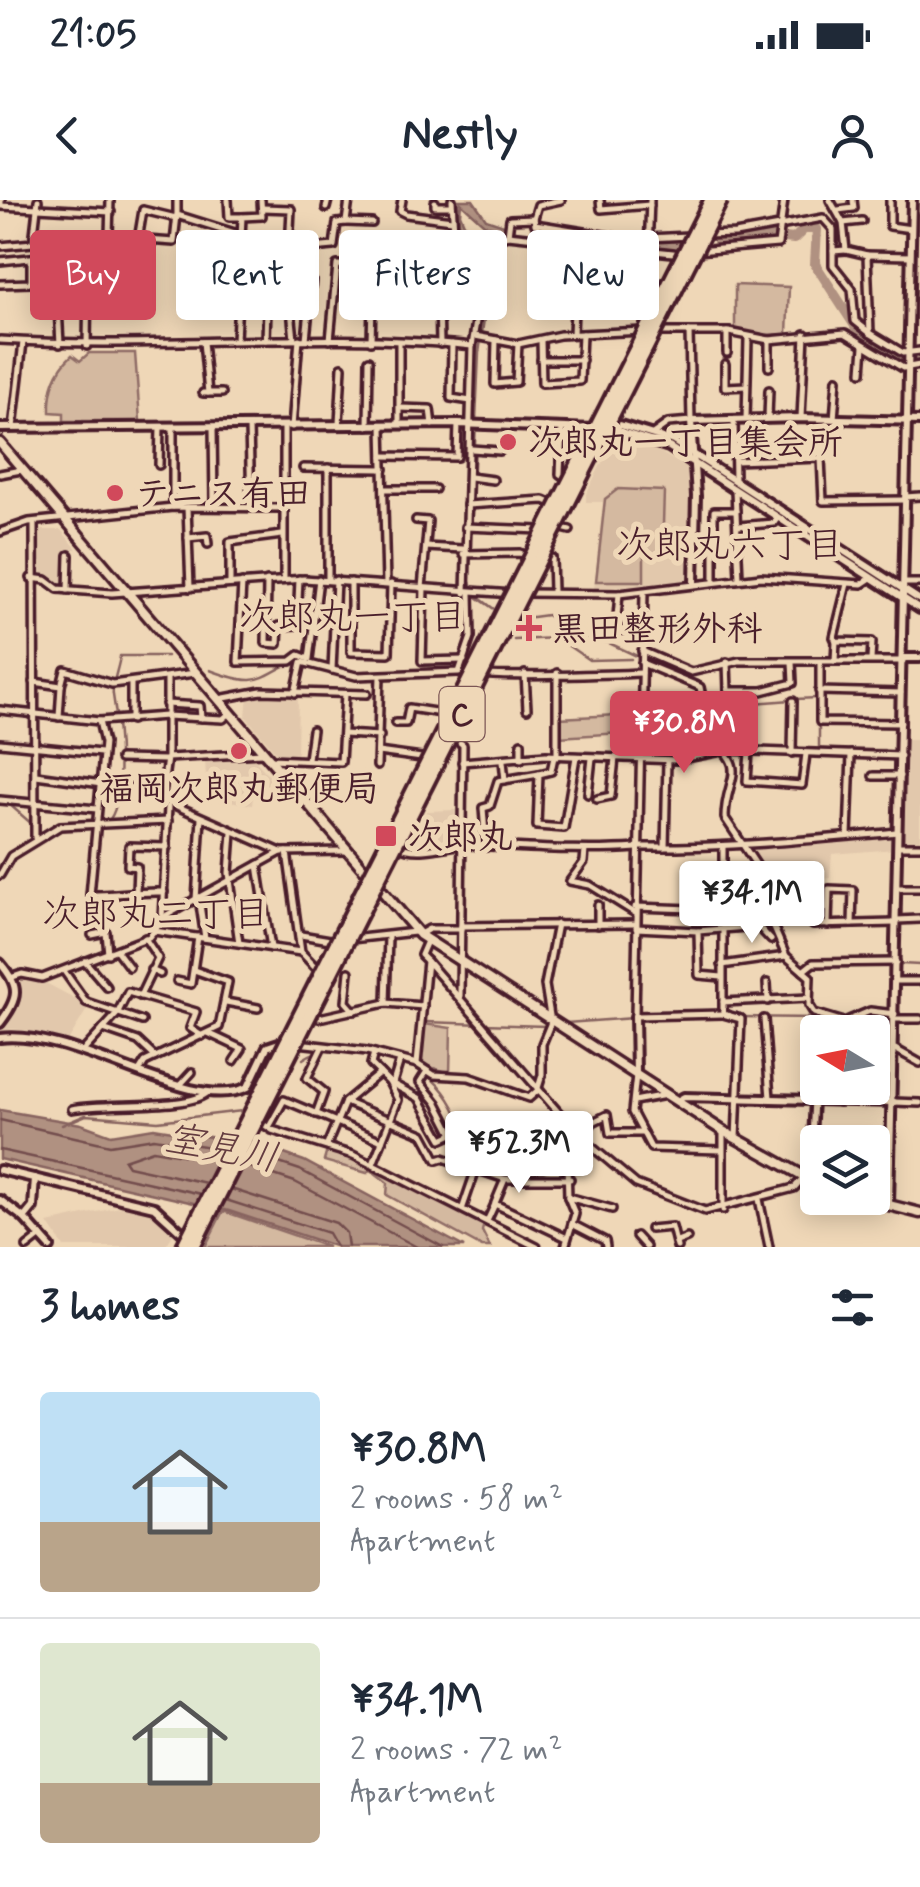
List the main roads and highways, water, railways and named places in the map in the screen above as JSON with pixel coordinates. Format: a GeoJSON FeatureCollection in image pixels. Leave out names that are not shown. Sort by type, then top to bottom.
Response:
{"type":"FeatureCollection","features":[{"type":"Feature","properties":{"kind":"highway","name":"C"},"geometry":{"type":"LineString","coordinates":[[183,1247],[709,200]]}},
{"type":"Feature","properties":{"kind":"highway","name":"C"},"geometry":{"type":"LineString","coordinates":[[194,1247],[678,284],[724,200]]}},
{"type":"Feature","properties":{"kind":"main road"},"geometry":{"type":"LineString","coordinates":[[0,442],[421,935],[462,966],[800,1175]]}},
{"type":"Feature","properties":{"kind":"main road"},"geometry":{"type":"LineString","coordinates":[[890,1204],[920,1213]]}},
{"type":"Feature","properties":{"kind":"water"},"geometry":{"type":"Polygon","coordinates":[[[458,200],[473,200],[486,219],[507,226],[506,230],[499,230],[484,224],[461,203],[460,214],[467,230],[459,226],[458,200]]]}},
{"type":"Feature","properties":{"kind":"water"},"geometry":{"type":"Polygon","coordinates":[[[484,320],[469,580],[477,596],[494,609],[467,590],[476,356],[484,320]]]}},
{"type":"Feature","properties":{"kind":"water","name":"室見川"},"geometry":{"type":"Polygon","coordinates":[[[0,1110],[81,1124],[111,1135],[154,1128],[259,1145],[304,1161],[464,1247],[337,1247],[229,1211],[0,1159],[0,1110]]]}},
{"type":"Feature","properties":{"kind":"waterway"},"geometry":{"type":"LineString","coordinates":[[718,242],[765,236],[794,239],[804,229],[817,229],[815,264],[859,332],[904,359],[920,358]]}},
{"type":"Feature","properties":{"kind":"waterway"},"geometry":{"type":"LineString","coordinates":[[659,242],[676,242]]}},
{"type":"Feature","properties":{"kind":"waterway"},"geometry":{"type":"LineString","coordinates":[[525,618],[547,615],[573,635],[609,643],[639,657]]}},
{"type":"Feature","properties":{"kind":"waterway"},"geometry":{"type":"LineString","coordinates":[[514,640],[557,638],[589,660],[631,659]]}},
{"type":"Feature","properties":{"kind":"waterway"},"geometry":{"type":"LineString","coordinates":[[107,822],[113,813],[119,781],[113,691],[120,656],[167,656]]}},
{"type":"Feature","properties":{"kind":"waterway"},"geometry":{"type":"LineString","coordinates":[[210,670],[240,679],[259,679],[301,658]]}},
{"type":"Feature","properties":{"kind":"waterway"},"geometry":{"type":"LineString","coordinates":[[646,660],[657,664]]}},
{"type":"Feature","properties":{"kind":"waterway"},"geometry":{"type":"LineString","coordinates":[[646,662],[701,687]]}},
{"type":"Feature","properties":{"kind":"waterway"},"geometry":{"type":"LineString","coordinates":[[333,667],[349,672]]}},
{"type":"Feature","properties":{"kind":"waterway"},"geometry":{"type":"LineString","coordinates":[[381,672],[407,671]]}},
{"type":"Feature","properties":{"kind":"waterway"},"geometry":{"type":"LineString","coordinates":[[795,699],[818,698]]}},
{"type":"Feature","properties":{"kind":"waterway"},"geometry":{"type":"LineString","coordinates":[[730,705],[791,700]]}},
{"type":"Feature","properties":{"kind":"waterway"},"geometry":{"type":"LineString","coordinates":[[708,705],[725,705]]}},
{"type":"Feature","properties":{"kind":"waterway"},"geometry":{"type":"LineString","coordinates":[[707,706],[710,723]]}},
{"type":"Feature","properties":{"kind":"waterway"},"geometry":{"type":"LineString","coordinates":[[819,721],[819,750],[884,750]]}},
{"type":"Feature","properties":{"kind":"waterway"},"geometry":{"type":"LineString","coordinates":[[715,740],[727,748]]}},
{"type":"Feature","properties":{"kind":"waterway"},"geometry":{"type":"LineString","coordinates":[[729,804],[735,778]]}},
{"type":"Feature","properties":{"kind":"waterway"},"geometry":{"type":"LineString","coordinates":[[0,804],[9,804],[42,833],[55,826]]}},
{"type":"Feature","properties":{"kind":"waterway"},"geometry":{"type":"LineString","coordinates":[[757,862],[778,932],[787,951],[803,967]]}},
{"type":"Feature","properties":{"kind":"waterway"},"geometry":{"type":"LineString","coordinates":[[901,964],[920,965]]}},
{"type":"Feature","properties":{"kind":"waterway"},"geometry":{"type":"LineString","coordinates":[[810,972],[812,1002],[817,1011]]}},
{"type":"Feature","properties":{"kind":"waterway"},"geometry":{"type":"LineString","coordinates":[[741,1017],[800,1018]]}},
{"type":"Feature","properties":{"kind":"waterway"},"geometry":{"type":"LineString","coordinates":[[566,1023],[634,1018]]}},
{"type":"Feature","properties":{"kind":"waterway"},"geometry":{"type":"LineString","coordinates":[[425,1022],[546,1026]]}},
{"type":"Feature","properties":{"kind":"waterway"},"geometry":{"type":"LineString","coordinates":[[303,1059],[322,1051],[342,1051],[408,1064],[426,1074],[451,1102],[478,1167]]}},
{"type":"Feature","properties":{"kind":"waterway","name":"室見川"},"geometry":{"type":"LineString","coordinates":[[62,1125],[86,1115],[158,1121],[242,1111]]}},
{"type":"Feature","properties":{"kind":"waterway"},"geometry":{"type":"LineString","coordinates":[[528,1176],[563,1166]]}},
{"type":"Feature","properties":{"kind":"place","name":"次郎丸一丁目集会所"},"geometry":{"type":"Point","coordinates":[508,442]}},
{"type":"Feature","properties":{"kind":"place","name":"テニス有田"},"geometry":{"type":"Point","coordinates":[115,493]}},
{"type":"Feature","properties":{"kind":"place","name":"黒田整形外科"},"geometry":{"type":"Point","coordinates":[529,628]}},
{"type":"Feature","properties":{"kind":"place","name":"福岡次郎丸郵便局"},"geometry":{"type":"Point","coordinates":[239,751]}},
{"type":"Feature","properties":{"kind":"place","name":"次郎丸"},"geometry":{"type":"Point","coordinates":[386,836]}},
{"type":"Feature","properties":{"kind":"district","name":"次郎丸六丁目"},"geometry":{"type":"Point","coordinates":[730,544]}},
{"type":"Feature","properties":{"kind":"district","name":"次郎丸一丁目"},"geometry":{"type":"Point","coordinates":[353,616]}},
{"type":"Feature","properties":{"kind":"district","name":"次郎丸二丁目"},"geometry":{"type":"Point","coordinates":[156,913]}}]}
